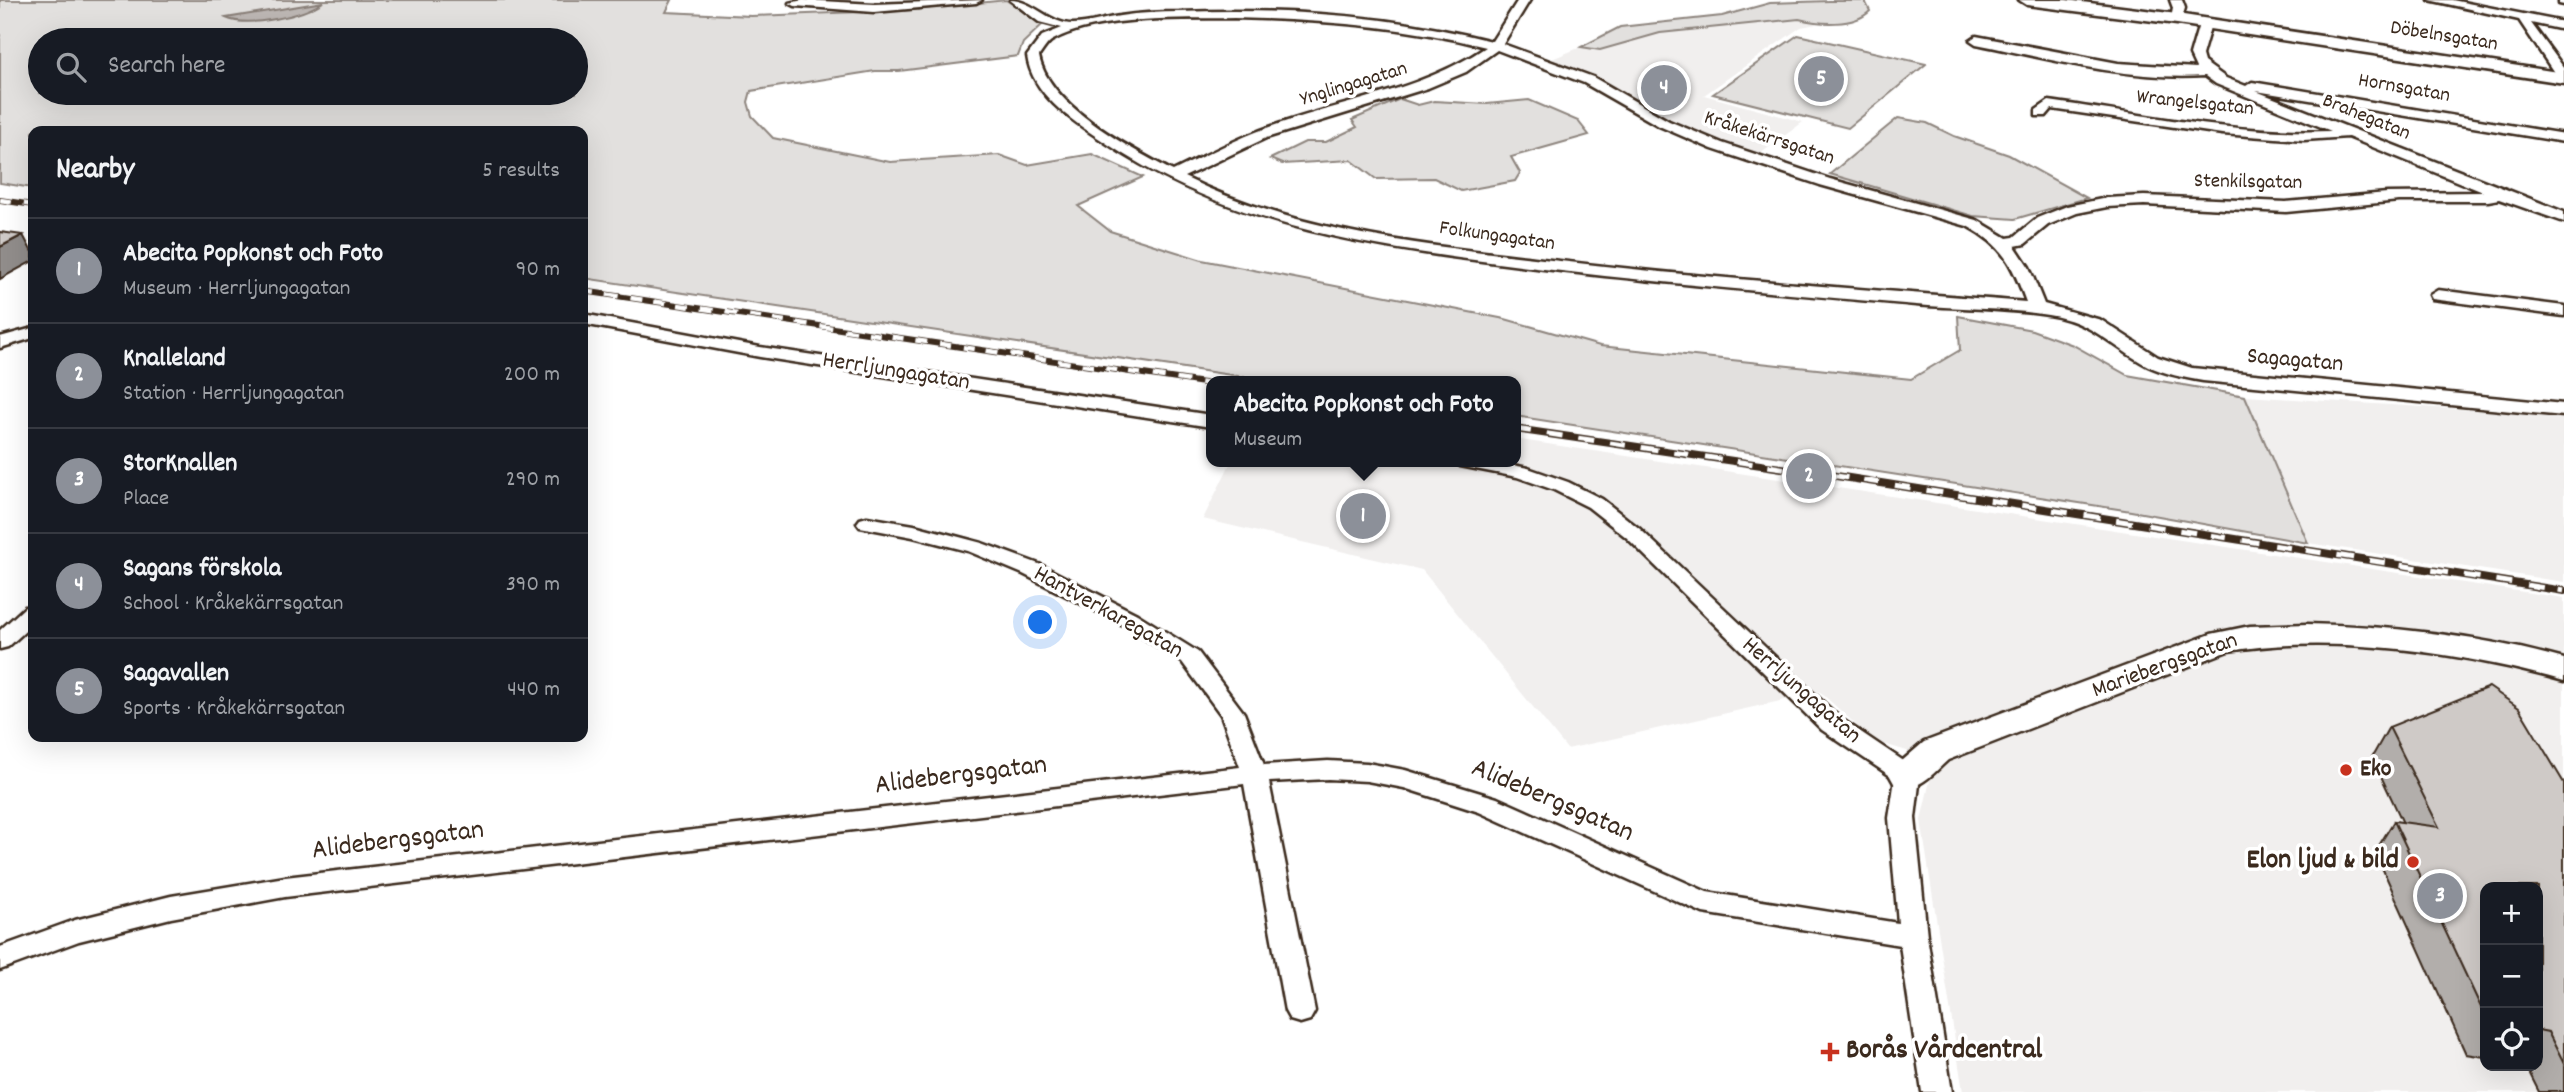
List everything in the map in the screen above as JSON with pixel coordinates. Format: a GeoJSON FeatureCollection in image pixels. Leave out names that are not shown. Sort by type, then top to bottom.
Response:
{"type":"FeatureCollection","features":[{"type":"Feature","properties":{"kind":"street"},"geometry":{"type":"LineString","coordinates":[[795,3],[864,8],[976,0]]}},
{"type":"Feature","properties":{"kind":"street"},"geometry":{"type":"LineString","coordinates":[[1016,0],[1042,19],[1067,26]]}},
{"type":"Feature","properties":{"kind":"street","name":"Ynglingagatan"},"geometry":{"type":"LineString","coordinates":[[1172,177],[1261,135],[1423,86],[1461,69],[1495,46],[1524,0]]}},
{"type":"Feature","properties":{"kind":"street","name":"Döbelnsgatan"},"geometry":{"type":"LineString","coordinates":[[2027,0],[2177,19],[2564,78]]}},
{"type":"Feature","properties":{"kind":"street"},"geometry":{"type":"LineString","coordinates":[[2176,0],[2179,8],[2177,19]]}},
{"type":"Feature","properties":{"kind":"street"},"geometry":{"type":"LineString","coordinates":[[2435,0],[2564,26]]}},
{"type":"Feature","properties":{"kind":"street","name":"Kråkekärrsgatan"},"geometry":{"type":"LineString","coordinates":[[1044,39],[1082,20],[1134,14],[1251,12],[1369,22],[1495,46],[1576,74],[1608,89],[1652,118],[1714,145],[1972,223],[1990,231],[2014,252],[2037,308]]}},
{"type":"Feature","properties":{"kind":"street"},"geometry":{"type":"LineString","coordinates":[[2524,18],[2564,78]]}},
{"type":"Feature","properties":{"kind":"street"},"geometry":{"type":"LineString","coordinates":[[2204,72],[2197,64],[2196,55],[2205,24]]}},
{"type":"Feature","properties":{"kind":"street","name":"Folkungagatan"},"geometry":{"type":"LineString","coordinates":[[1044,39],[1035,48],[1033,58],[1039,76],[1062,104],[1110,140],[1172,177],[1239,206],[1313,227],[1388,243],[1578,269],[2037,308]]}},
{"type":"Feature","properties":{"kind":"street"},"geometry":{"type":"LineString","coordinates":[[1976,40],[2132,68],[2176,73],[2204,72]]}},
{"type":"Feature","properties":{"kind":"street","name":"Brahegatan"},"geometry":{"type":"LineString","coordinates":[[2204,72],[2348,134],[2500,194],[2564,216]]}},
{"type":"Feature","properties":{"kind":"street","name":"Hornsgatan"},"geometry":{"type":"LineString","coordinates":[[2236,88],[2260,87],[2564,138]]}},
{"type":"Feature","properties":{"kind":"street","name":"Wrangelsgatan"},"geometry":{"type":"LineString","coordinates":[[2041,113],[2049,105],[2222,130],[2304,136],[2348,134]]}},
{"type":"Feature","properties":{"kind":"street","name":"Stenkilsgatan"},"geometry":{"type":"LineString","coordinates":[[2006,243],[2019,241],[2031,227],[2070,209],[2104,204],[2142,202],[2274,207],[2386,197],[2488,197],[2500,194]]}},
{"type":"Feature","properties":{"kind":"street"},"geometry":{"type":"LineString","coordinates":[[2438,295],[2564,311]]}},
{"type":"Feature","properties":{"kind":"street","name":"Sagagatan"},"geometry":{"type":"LineString","coordinates":[[2037,308],[2080,317],[2100,326],[2154,362],[2203,376],[2564,411]]}},
{"type":"Feature","properties":{"kind":"street","name":"Herrljungagatan"},"geometry":{"type":"LineString","coordinates":[[588,320],[760,352],[1206,420]]}},
{"type":"Feature","properties":{"kind":"street"},"geometry":{"type":"LineString","coordinates":[[0,343],[28,335]]}},
{"type":"Feature","properties":{"kind":"street","name":"Herrljungagatan"},"geometry":{"type":"LineString","coordinates":[[1494,467],[1521,472],[1561,486],[1595,503],[1633,533],[1831,724],[1908,776]]}},
{"type":"Feature","properties":{"kind":"street","name":"Hantverkaregatan"},"geometry":{"type":"LineString","coordinates":[[867,523],[914,531],[975,547],[1031,569],[1129,619],[1190,657],[1232,713],[1255,774],[1300,1011]]}},
{"type":"Feature","properties":{"kind":"street"},"geometry":{"type":"LineString","coordinates":[[0,642],[28,617]]}},
{"type":"Feature","properties":{"kind":"street","name":"Mariebergsgatan"},"geometry":{"type":"LineString","coordinates":[[1908,776],[1936,751],[2222,642],[2249,636],[2300,632],[2412,642],[2497,654],[2564,670]]}},
{"type":"Feature","properties":{"kind":"street","name":"Alidebergsgatan"},"geometry":{"type":"LineString","coordinates":[[0,960],[75,931],[171,907],[285,887],[1255,774],[1354,771],[1405,779],[1488,805],[1703,902],[1913,936]]}},
{"type":"Feature","properties":{"kind":"street"},"geometry":{"type":"LineString","coordinates":[[1908,776],[1902,818],[1913,936],[1937,1092]]}},
{"type":"Feature","properties":{"kind":"shaded area"},"geometry":{"type":"Polygon","coordinates":[[[0,0],[672,0],[666,12],[751,16],[913,10],[1006,0],[1043,24],[1023,43],[1018,56],[899,71],[875,71],[751,91],[748,102],[752,116],[773,138],[890,162],[999,155],[1027,165],[1092,154],[1143,177],[1078,206],[1110,231],[1202,260],[1505,319],[1600,346],[1911,379],[1960,350],[1958,316],[2032,330],[2073,345],[2127,375],[2245,396],[2308,543],[2131,511],[1521,417],[1521,376],[1238,376],[588,279],[588,126],[28,126],[28,187],[0,183],[0,0]]]}},
{"type":"Feature","properties":{"kind":"shaded area"},"geometry":{"type":"Polygon","coordinates":[[[1865,1],[1870,11],[1846,22],[1826,23],[1799,19],[1660,33],[1600,50],[1581,47],[1620,27],[1722,16],[1770,3],[1865,1]]]}},
{"type":"Feature","properties":{"kind":"shaded area"},"geometry":{"type":"Polygon","coordinates":[[[323,2],[302,12],[275,19],[248,22],[226,18],[323,2]]]}},
{"type":"Feature","properties":{"kind":"shaded area"},"geometry":{"type":"Polygon","coordinates":[[[1799,19],[1817,24],[1801,27],[1704,95],[1803,122],[1760,154],[1714,141],[1660,118],[1599,79],[1552,59],[1581,47],[1600,50],[1660,33],[1799,19]]]}},
{"type":"Feature","properties":{"kind":"shaded area"},"geometry":{"type":"Polygon","coordinates":[[[1798,35],[1926,64],[1848,128],[1713,94],[1798,35]]]}},
{"type":"Feature","properties":{"kind":"shaded area"},"geometry":{"type":"Polygon","coordinates":[[[1400,99],[1418,105],[1434,101],[1487,104],[1529,100],[1578,121],[1589,135],[1511,157],[1520,173],[1515,181],[1461,191],[1434,178],[1376,179],[1351,160],[1282,164],[1270,159],[1305,142],[1326,142],[1357,127],[1352,120],[1400,99]]]}},
{"type":"Feature","properties":{"kind":"shaded area"},"geometry":{"type":"Polygon","coordinates":[[[1898,118],[1927,123],[1954,136],[2009,155],[2087,198],[2015,219],[1973,216],[1830,174],[1898,118]]]}},
{"type":"Feature","properties":{"kind":"shaded area"},"geometry":{"type":"Polygon","coordinates":[[[2245,396],[2564,416],[2564,582],[2308,543],[2245,396]]]}},
{"type":"Feature","properties":{"kind":"shaded area"},"geometry":{"type":"Polygon","coordinates":[[[1521,440],[2564,598],[2564,1092],[1963,1092],[1921,820],[1931,776],[1907,751],[1874,741],[1820,692],[1567,749],[1422,570],[1203,519],[1229,467],[1521,467],[1521,440]]]}},
{"type":"Feature","properties":{"kind":"building"},"geometry":{"type":"Polygon","coordinates":[[[0,232],[23,235],[0,247],[0,232]]]}},
{"type":"Feature","properties":{"kind":"building"},"geometry":{"type":"Polygon","coordinates":[[[2489,687],[2519,708],[2564,783],[2564,1064],[2548,1032],[2543,1031],[2543,882],[2480,882],[2480,1005],[2394,821],[2439,827],[2389,727],[2489,687]]]}},
{"type":"Feature","properties":{"kind":"railway"},"geometry":{"type":"LineString","coordinates":[[0,200],[28,204]]}},
{"type":"Feature","properties":{"kind":"railway"},"geometry":{"type":"LineString","coordinates":[[588,292],[1206,383]]}},
{"type":"Feature","properties":{"kind":"railway"},"geometry":{"type":"LineString","coordinates":[[1521,430],[1843,477],[2564,591]]}},
{"type":"Feature","properties":{"kind":"place","name":"Sagavallen"},"geometry":{"type":"Point","coordinates":[1821,79]}},
{"type":"Feature","properties":{"kind":"place","name":"Sagans förskola"},"geometry":{"type":"Point","coordinates":[1664,88]}},
{"type":"Feature","properties":{"kind":"place","name":"Knalleland"},"geometry":{"type":"Point","coordinates":[1809,476]}},
{"type":"Feature","properties":{"kind":"place","name":"Abecita Popkonst och Foto"},"geometry":{"type":"Point","coordinates":[1363,516]}},
{"type":"Feature","properties":{"kind":"place","name":"Eko"},"geometry":{"type":"Point","coordinates":[2346,770]}},
{"type":"Feature","properties":{"kind":"place","name":"Elon ljud & bild"},"geometry":{"type":"Point","coordinates":[2413,862]}},
{"type":"Feature","properties":{"kind":"place","name":"StorKnallen"},"geometry":{"type":"Point","coordinates":[2440,896]}},
{"type":"Feature","properties":{"kind":"place","name":"Borås Vårdcentral"},"geometry":{"type":"Point","coordinates":[1830,1052]}}]}
